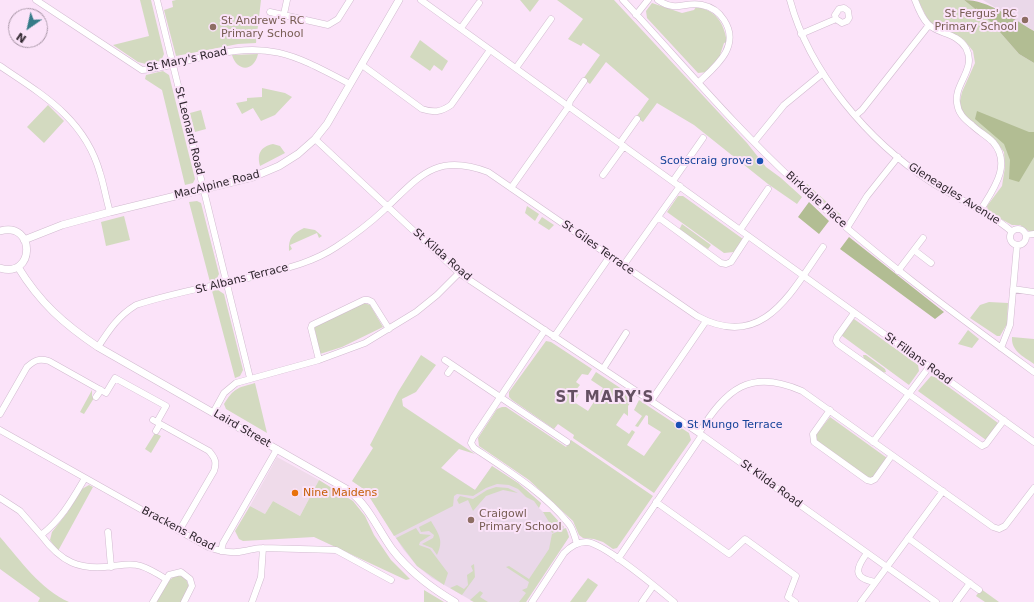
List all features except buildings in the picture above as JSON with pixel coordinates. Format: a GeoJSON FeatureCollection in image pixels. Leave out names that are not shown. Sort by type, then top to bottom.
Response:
{"type":"FeatureCollection","features":[{"type":"Feature","properties":{"kind":"street","name":"St Mary's Road"},"geometry":{"type":"LineString","coordinates":[[36,0],[142,70],[149,70],[231,50],[272,50],[292,55],[350,84]]}},
{"type":"Feature","properties":{"kind":"street","name":"St Leonard Road"},"geometry":{"type":"LineString","coordinates":[[157,0],[250,378]]}},
{"type":"Feature","properties":{"kind":"street"},"geometry":{"type":"LineString","coordinates":[[284,14],[287,0]]}},
{"type":"Feature","properties":{"kind":"street"},"geometry":{"type":"LineString","coordinates":[[270,12],[284,14],[322,25],[328,25],[338,19],[350,0]]}},
{"type":"Feature","properties":{"kind":"street","name":"MacAlpine Road"},"geometry":{"type":"LineString","coordinates":[[24,240],[62,225],[110,212],[253,178],[298,154],[315,139],[327,124],[399,0]]}},
{"type":"Feature","properties":{"kind":"street","name":"St Fillans Road"},"geometry":{"type":"LineString","coordinates":[[421,0],[1034,442]]}},
{"type":"Feature","properties":{"kind":"street","name":"Birkdale Place"},"geometry":{"type":"LineString","coordinates":[[623,0],[754,142],[796,183],[898,271],[1034,372]]}},
{"type":"Feature","properties":{"kind":"street"},"geometry":{"type":"LineString","coordinates":[[636,15],[648,0]]}},
{"type":"Feature","properties":{"kind":"street"},"geometry":{"type":"LineString","coordinates":[[658,0],[672,7],[693,4],[709,7],[716,11],[726,23],[730,40],[724,57],[699,82]]}},
{"type":"Feature","properties":{"kind":"street","name":"Gleneagles Avenue"},"geometry":{"type":"LineString","coordinates":[[790,0],[801,34],[823,72],[856,115],[898,157],[931,182],[1012,231]]}},
{"type":"Feature","properties":{"kind":"street"},"geometry":{"type":"LineString","coordinates":[[915,0],[929,25],[956,37],[966,48],[970,64],[958,91],[956,101],[958,111],[964,119],[993,143],[1000,155],[1002,167],[1000,176],[980,211]]}},
{"type":"Feature","properties":{"kind":"street"},"geometry":{"type":"LineString","coordinates":[[460,28],[479,3]]}},
{"type":"Feature","properties":{"kind":"street"},"geometry":{"type":"LineString","coordinates":[[516,68],[551,19]]}},
{"type":"Feature","properties":{"kind":"street"},"geometry":{"type":"LineString","coordinates":[[801,34],[836,19]]}},
{"type":"Feature","properties":{"kind":"street"},"geometry":{"type":"LineString","coordinates":[[856,115],[862,110],[929,25]]}},
{"type":"Feature","properties":{"kind":"street"},"geometry":{"type":"LineString","coordinates":[[362,65],[422,109],[432,112],[443,111],[451,104],[490,50]]}},
{"type":"Feature","properties":{"kind":"street"},"geometry":{"type":"LineString","coordinates":[[0,66],[52,101],[69,116],[82,133],[100,172],[110,212]]}},
{"type":"Feature","properties":{"kind":"street"},"geometry":{"type":"LineString","coordinates":[[754,142],[784,105],[823,72]]}},
{"type":"Feature","properties":{"kind":"street"},"geometry":{"type":"LineString","coordinates":[[511,188],[584,81]]}},
{"type":"Feature","properties":{"kind":"street"},"geometry":{"type":"LineString","coordinates":[[604,175],[637,119]]}},
{"type":"Feature","properties":{"kind":"street"},"geometry":{"type":"LineString","coordinates":[[673,182],[703,138]]}},
{"type":"Feature","properties":{"kind":"street","name":"St Kilda Road"},"geometry":{"type":"LineString","coordinates":[[315,139],[459,273],[700,434],[936,602]]}},
{"type":"Feature","properties":{"kind":"street"},"geometry":{"type":"LineString","coordinates":[[847,228],[867,196],[898,157]]}},
{"type":"Feature","properties":{"kind":"street","name":"St Giles Terrace"},"geometry":{"type":"LineString","coordinates":[[388,206],[414,179],[437,168],[450,165],[476,168],[488,172],[623,266],[706,321],[718,325],[743,326],[767,317],[786,300],[803,275]]}},
{"type":"Feature","properties":{"kind":"street"},"geometry":{"type":"LineString","coordinates":[[623,266],[680,186]]}},
{"type":"Feature","properties":{"kind":"street"},"geometry":{"type":"LineString","coordinates":[[740,230],[768,189]]}},
{"type":"Feature","properties":{"kind":"street","name":"St Albans Terrace"},"geometry":{"type":"LineString","coordinates":[[98,347],[116,321],[125,312],[136,305],[287,269],[312,260],[334,249],[356,234],[388,206]]}},
{"type":"Feature","properties":{"kind":"street"},"geometry":{"type":"LineString","coordinates":[[658,217],[721,263],[726,264],[730,262],[748,236]]}},
{"type":"Feature","properties":{"kind":"street","name":"Gleneagles Avenue"},"geometry":{"type":"LineString","coordinates":[[1012,231],[1021,229],[1026,235],[1034,234]]}},
{"type":"Feature","properties":{"kind":"street"},"geometry":{"type":"LineString","coordinates":[[0,231],[14,231],[24,240],[27,255],[24,261],[12,270],[0,268]]}},
{"type":"Feature","properties":{"kind":"street","name":"Gleneagles Avenue"},"geometry":{"type":"LineString","coordinates":[[1012,231],[1010,236],[1011,241],[1017,245]]}},
{"type":"Feature","properties":{"kind":"street"},"geometry":{"type":"LineString","coordinates":[[1001,348],[1010,325],[1017,245],[1024,242],[1026,235]]}},
{"type":"Feature","properties":{"kind":"street"},"geometry":{"type":"LineString","coordinates":[[898,271],[923,238]]}},
{"type":"Feature","properties":{"kind":"street"},"geometry":{"type":"LineString","coordinates":[[803,275],[823,247]]}},
{"type":"Feature","properties":{"kind":"street"},"geometry":{"type":"LineString","coordinates":[[914,250],[932,263]]}},
{"type":"Feature","properties":{"kind":"street"},"geometry":{"type":"LineString","coordinates":[[554,336],[610,256]]}},
{"type":"Feature","properties":{"kind":"street","name":"Laird Street"},"geometry":{"type":"LineString","coordinates":[[18,267],[43,302],[59,319],[98,347],[348,490],[359,498],[373,517],[390,545],[406,566],[431,587],[455,602]]}},
{"type":"Feature","properties":{"kind":"street"},"geometry":{"type":"LineString","coordinates":[[213,413],[229,387],[250,378],[319,360],[355,347],[389,329],[416,312],[437,295],[459,273]]}},
{"type":"Feature","properties":{"kind":"street"},"geometry":{"type":"LineString","coordinates":[[1013,289],[1034,292]]}},
{"type":"Feature","properties":{"kind":"street"},"geometry":{"type":"LineString","coordinates":[[319,360],[311,328],[312,325],[364,300],[372,302],[389,329]]}},
{"type":"Feature","properties":{"kind":"street"},"geometry":{"type":"LineString","coordinates":[[854,313],[837,337],[836,341],[838,344],[908,395],[982,446],[986,444],[1004,420]]}},
{"type":"Feature","properties":{"kind":"street"},"geometry":{"type":"LineString","coordinates":[[651,401],[706,321]]}},
{"type":"Feature","properties":{"kind":"street"},"geometry":{"type":"LineString","coordinates":[[545,330],[472,438],[471,443],[474,448],[525,483],[549,504],[569,524],[577,544]]}},
{"type":"Feature","properties":{"kind":"street"},"geometry":{"type":"LineString","coordinates":[[603,369],[626,333]]}},
{"type":"Feature","properties":{"kind":"street"},"geometry":{"type":"LineString","coordinates":[[0,414],[28,367],[33,361],[41,359],[49,361],[106,393],[115,378],[166,406],[157,422],[156,431]]}},
{"type":"Feature","properties":{"kind":"street"},"geometry":{"type":"LineString","coordinates":[[445,360],[566,442]]}},
{"type":"Feature","properties":{"kind":"street"},"geometry":{"type":"LineString","coordinates":[[448,373],[453,366]]}},
{"type":"Feature","properties":{"kind":"street"},"geometry":{"type":"LineString","coordinates":[[873,442],[929,367]]}},
{"type":"Feature","properties":{"kind":"street"},"geometry":{"type":"LineString","coordinates":[[618,559],[720,401],[732,392],[747,385],[760,382],[775,382],[788,385],[802,391],[993,527],[999,529],[1005,526],[1034,488]]}},
{"type":"Feature","properties":{"kind":"street"},"geometry":{"type":"LineString","coordinates":[[96,397],[101,390]]}},
{"type":"Feature","properties":{"kind":"street"},"geometry":{"type":"LineString","coordinates":[[830,410],[813,434],[812,438],[814,442],[860,475],[871,481],[875,479],[892,455]]}},
{"type":"Feature","properties":{"kind":"street"},"geometry":{"type":"LineString","coordinates":[[157,422],[209,451],[214,457],[216,465],[179,531]]}},
{"type":"Feature","properties":{"kind":"street","name":"Brackens Road"},"geometry":{"type":"LineString","coordinates":[[0,430],[208,547],[221,551],[243,552],[253,548],[336,550],[391,580]]}},
{"type":"Feature","properties":{"kind":"street"},"geometry":{"type":"LineString","coordinates":[[221,551],[223,543],[277,449]]}},
{"type":"Feature","properties":{"kind":"street"},"geometry":{"type":"LineString","coordinates":[[41,535],[51,527],[65,511],[85,478]]}},
{"type":"Feature","properties":{"kind":"street"},"geometry":{"type":"LineString","coordinates":[[861,602],[886,566],[943,491]]}},
{"type":"Feature","properties":{"kind":"street"},"geometry":{"type":"LineString","coordinates":[[0,498],[20,512],[41,535],[50,548],[64,559],[85,567],[112,567],[131,564],[140,566],[166,579]]}},
{"type":"Feature","properties":{"kind":"street"},"geometry":{"type":"LineString","coordinates":[[656,502],[729,554],[745,539],[796,576],[788,597],[795,602]]}},
{"type":"Feature","properties":{"kind":"street"},"geometry":{"type":"LineString","coordinates":[[108,532],[112,567]]}},
{"type":"Feature","properties":{"kind":"street"},"geometry":{"type":"LineString","coordinates":[[908,538],[979,590]]}},
{"type":"Feature","properties":{"kind":"street"},"geometry":{"type":"LineString","coordinates":[[532,602],[564,553],[577,544],[585,542],[593,543],[618,559],[674,602]]}},
{"type":"Feature","properties":{"kind":"street"},"geometry":{"type":"LineString","coordinates":[[252,602],[261,577],[263,548]]}},
{"type":"Feature","properties":{"kind":"street"},"geometry":{"type":"LineString","coordinates":[[867,553],[858,565],[858,571],[860,577],[865,580],[875,582]]}},
{"type":"Feature","properties":{"kind":"street"},"geometry":{"type":"LineString","coordinates":[[154,602],[166,579],[175,572],[186,575],[192,586],[184,602]]}},
{"type":"Feature","properties":{"kind":"street"},"geometry":{"type":"LineString","coordinates":[[956,602],[970,583]]}},
{"type":"Feature","properties":{"kind":"street"},"geometry":{"type":"LineString","coordinates":[[642,602],[654,586]]}},
{"type":"Feature","properties":{"kind":"shaded area","name":"St Fergus' RC Primary School"},"geometry":{"type":"Polygon","coordinates":[[[983,0],[1034,0],[1034,31],[999,10],[983,0]]]}},
{"type":"Feature","properties":{"kind":"shaded area"},"geometry":{"type":"Polygon","coordinates":[[[277,457],[319,480],[300,516],[273,501],[265,514],[250,506],[277,457]]]}},
{"type":"Feature","properties":{"kind":"shaded area","name":"Craigowl Primary School"},"geometry":{"type":"Polygon","coordinates":[[[492,466],[518,483],[541,503],[539,508],[543,512],[550,512],[568,532],[569,537],[526,602],[474,602],[432,578],[417,566],[403,549],[365,490],[352,481],[440,467],[475,490],[492,466]]]}},
{"type":"Feature","properties":{"kind":"green space"},"geometry":{"type":"Polygon","coordinates":[[[140,0],[151,0],[164,54],[161,61],[146,64],[138,62],[113,45],[149,36],[140,0]]]}},
{"type":"Feature","properties":{"kind":"green space","name":"St Andrew's RC Primary School"},"geometry":{"type":"Polygon","coordinates":[[[261,0],[256,43],[238,44],[176,56],[164,10],[173,7],[172,1],[261,0]]]}},
{"type":"Feature","properties":{"kind":"green space"},"geometry":{"type":"Polygon","coordinates":[[[520,0],[539,0],[530,12],[520,0]]]}},
{"type":"Feature","properties":{"kind":"green space"},"geometry":{"type":"Polygon","coordinates":[[[557,0],[614,0],[747,143],[766,167],[802,197],[797,204],[768,184],[694,125],[657,103],[643,122],[636,117],[649,99],[606,62],[590,84],[583,79],[600,55],[583,43],[581,46],[568,39],[583,19],[557,0]]]}},
{"type":"Feature","properties":{"kind":"green space"},"geometry":{"type":"Polygon","coordinates":[[[918,0],[964,0],[991,22],[1019,54],[1034,63],[1034,231],[1029,231],[1020,225],[1012,225],[988,212],[987,206],[1002,186],[1005,167],[1004,152],[995,140],[966,117],[961,109],[960,101],[962,92],[975,63],[973,51],[964,40],[935,26],[928,20],[918,0]]]}},
{"type":"Feature","properties":{"kind":"green space"},"geometry":{"type":"Polygon","coordinates":[[[964,0],[983,3],[1034,31],[1034,63],[1019,54],[991,22],[964,0]]]}},
{"type":"Feature","properties":{"kind":"green space"},"geometry":{"type":"Polygon","coordinates":[[[652,3],[682,13],[694,10],[696,7],[709,11],[718,18],[724,29],[727,42],[724,43],[720,55],[721,58],[707,72],[698,73],[647,18],[646,11],[652,3]]]}},
{"type":"Feature","properties":{"kind":"green space"},"geometry":{"type":"Polygon","coordinates":[[[420,40],[448,61],[442,71],[434,65],[430,71],[410,57],[420,40]]]}},
{"type":"Feature","properties":{"kind":"green space"},"geometry":{"type":"Polygon","coordinates":[[[258,54],[253,64],[245,68],[241,67],[234,61],[232,55],[258,54]]]}},
{"type":"Feature","properties":{"kind":"green space"},"geometry":{"type":"Polygon","coordinates":[[[163,71],[169,75],[195,179],[193,183],[185,185],[162,90],[145,79],[146,75],[163,71]]]}},
{"type":"Feature","properties":{"kind":"green space"},"geometry":{"type":"Polygon","coordinates":[[[262,88],[285,93],[292,97],[275,115],[261,121],[253,108],[242,114],[236,103],[247,101],[247,98],[262,97],[262,88]]]}},
{"type":"Feature","properties":{"kind":"green space"},"geometry":{"type":"Polygon","coordinates":[[[48,105],[64,121],[44,143],[27,127],[48,105]]]}},
{"type":"Feature","properties":{"kind":"green space"},"geometry":{"type":"Polygon","coordinates":[[[201,110],[206,129],[195,132],[190,113],[201,110]]]}},
{"type":"Feature","properties":{"kind":"green space"},"geometry":{"type":"Polygon","coordinates":[[[977,111],[1029,132],[1034,132],[1034,157],[1019,182],[1009,179],[1010,160],[1004,144],[975,119],[977,111]]]}},
{"type":"Feature","properties":{"kind":"green space"},"geometry":{"type":"Polygon","coordinates":[[[273,144],[280,146],[285,153],[260,166],[260,152],[265,147],[273,144]]]}},
{"type":"Feature","properties":{"kind":"green space"},"geometry":{"type":"Polygon","coordinates":[[[807,184],[841,215],[840,217],[805,186],[807,184]]]}},
{"type":"Feature","properties":{"kind":"green space"},"geometry":{"type":"Polygon","coordinates":[[[678,196],[683,196],[743,239],[734,252],[724,253],[667,212],[678,196]]]}},
{"type":"Feature","properties":{"kind":"green space"},"geometry":{"type":"Polygon","coordinates":[[[197,201],[201,203],[219,274],[216,280],[210,282],[189,202],[197,201]]]}},
{"type":"Feature","properties":{"kind":"green space"},"geometry":{"type":"Polygon","coordinates":[[[809,202],[829,221],[819,234],[798,217],[809,202]]]}},
{"type":"Feature","properties":{"kind":"green space"},"geometry":{"type":"Polygon","coordinates":[[[527,206],[539,214],[535,221],[525,213],[527,206]]]}},
{"type":"Feature","properties":{"kind":"green space"},"geometry":{"type":"Polygon","coordinates":[[[124,216],[130,240],[106,246],[101,222],[124,216]]]}},
{"type":"Feature","properties":{"kind":"green space"},"geometry":{"type":"Polygon","coordinates":[[[542,217],[554,225],[549,230],[538,223],[542,217]]]}},
{"type":"Feature","properties":{"kind":"green space"},"geometry":{"type":"Polygon","coordinates":[[[682,224],[711,245],[708,249],[679,230],[682,224]]]}},
{"type":"Feature","properties":{"kind":"green space"},"geometry":{"type":"Polygon","coordinates":[[[304,228],[315,230],[322,236],[319,238],[317,233],[290,245],[292,249],[289,251],[290,239],[304,228]]]}},
{"type":"Feature","properties":{"kind":"green space"},"geometry":{"type":"Polygon","coordinates":[[[849,237],[944,312],[935,319],[840,249],[849,237]]]}},
{"type":"Feature","properties":{"kind":"green space"},"geometry":{"type":"Polygon","coordinates":[[[218,290],[224,294],[243,370],[240,376],[235,378],[212,291],[218,290]]]}},
{"type":"Feature","properties":{"kind":"green space"},"geometry":{"type":"Polygon","coordinates":[[[989,302],[1008,303],[1007,324],[1000,336],[997,336],[970,318],[980,305],[989,302]]]}},
{"type":"Feature","properties":{"kind":"green space"},"geometry":{"type":"Polygon","coordinates":[[[364,303],[370,305],[383,327],[342,347],[320,354],[314,326],[364,303]]]}},
{"type":"Feature","properties":{"kind":"green space"},"geometry":{"type":"Polygon","coordinates":[[[854,319],[918,365],[919,371],[909,385],[841,335],[854,319]]]}},
{"type":"Feature","properties":{"kind":"green space"},"geometry":{"type":"Polygon","coordinates":[[[968,330],[979,339],[972,348],[958,344],[968,330]]]}},
{"type":"Feature","properties":{"kind":"green space"},"geometry":{"type":"Polygon","coordinates":[[[1012,337],[1034,339],[1034,364],[1016,350],[1013,346],[1012,337]]]}},
{"type":"Feature","properties":{"kind":"green space"},"geometry":{"type":"Polygon","coordinates":[[[546,341],[551,342],[592,369],[588,375],[582,374],[576,382],[580,385],[575,391],[579,394],[574,402],[588,411],[603,388],[591,380],[596,372],[634,397],[628,406],[628,416],[624,413],[616,425],[629,434],[632,430],[635,432],[627,445],[644,456],[661,432],[648,424],[648,416],[646,415],[638,427],[635,426],[642,416],[634,410],[639,400],[689,433],[691,440],[654,493],[573,438],[574,435],[558,424],[554,429],[509,397],[509,392],[546,341]]]}},
{"type":"Feature","properties":{"kind":"green space"},"geometry":{"type":"Polygon","coordinates":[[[421,355],[436,365],[416,392],[402,399],[403,406],[475,454],[459,449],[441,468],[475,490],[492,466],[518,483],[541,503],[539,508],[534,501],[526,497],[518,489],[509,485],[497,484],[486,488],[473,496],[457,494],[454,496],[453,506],[394,536],[365,490],[352,481],[373,448],[370,445],[398,392],[421,355]]]}},
{"type":"Feature","properties":{"kind":"green space"},"geometry":{"type":"Polygon","coordinates":[[[863,355],[866,355],[885,369],[886,372],[882,373],[864,360],[863,355]]]}},
{"type":"Feature","properties":{"kind":"green space"},"geometry":{"type":"Polygon","coordinates":[[[931,376],[935,377],[998,423],[986,440],[918,391],[931,376]]]}},
{"type":"Feature","properties":{"kind":"green space"},"geometry":{"type":"Polygon","coordinates":[[[255,383],[267,433],[226,409],[224,404],[236,389],[255,383]]]}},
{"type":"Feature","properties":{"kind":"green space"},"geometry":{"type":"Polygon","coordinates":[[[92,390],[92,397],[94,398],[84,414],[80,412],[92,390]]]}},
{"type":"Feature","properties":{"kind":"green space"},"geometry":{"type":"Polygon","coordinates":[[[506,407],[566,447],[571,440],[653,496],[617,548],[613,549],[603,542],[594,539],[583,538],[579,535],[573,521],[529,480],[479,446],[478,438],[497,409],[506,407]]]}},
{"type":"Feature","properties":{"kind":"green space"},"geometry":{"type":"Polygon","coordinates":[[[830,417],[887,458],[874,478],[868,478],[815,440],[815,436],[830,417]]]}},
{"type":"Feature","properties":{"kind":"green space"},"geometry":{"type":"Polygon","coordinates":[[[155,433],[161,436],[151,453],[145,449],[155,433]]]}},
{"type":"Feature","properties":{"kind":"green space"},"geometry":{"type":"Polygon","coordinates":[[[319,480],[353,501],[365,516],[374,535],[391,560],[410,579],[406,580],[314,537],[243,541],[239,539],[235,531],[250,506],[265,514],[273,501],[300,516],[319,480]]]}},
{"type":"Feature","properties":{"kind":"green space"},"geometry":{"type":"Polygon","coordinates":[[[89,485],[93,487],[58,551],[50,540],[52,532],[67,513],[82,489],[89,485]]]}},
{"type":"Feature","properties":{"kind":"green space"},"geometry":{"type":"Polygon","coordinates":[[[496,487],[508,488],[518,493],[503,490],[486,496],[473,511],[468,500],[459,504],[457,500],[460,496],[473,499],[487,490],[496,487]]]}},
{"type":"Feature","properties":{"kind":"green space"},"geometry":{"type":"Polygon","coordinates":[[[543,512],[550,512],[564,527],[552,533],[549,522],[543,512]]]}},
{"type":"Feature","properties":{"kind":"green space"},"geometry":{"type":"Polygon","coordinates":[[[431,521],[440,538],[440,545],[437,555],[432,548],[422,544],[433,538],[434,535],[429,531],[421,532],[419,527],[431,521]]]}},
{"type":"Feature","properties":{"kind":"green space"},"geometry":{"type":"Polygon","coordinates":[[[416,528],[420,534],[431,535],[420,542],[419,545],[430,549],[448,573],[444,585],[417,566],[396,538],[416,528]]]}},
{"type":"Feature","properties":{"kind":"green space"},"geometry":{"type":"Polygon","coordinates":[[[566,528],[569,537],[526,602],[519,602],[526,593],[522,590],[527,588],[529,582],[506,567],[509,566],[529,579],[549,549],[552,534],[566,528]]]}},
{"type":"Feature","properties":{"kind":"green space"},"geometry":{"type":"Polygon","coordinates":[[[0,537],[23,565],[40,582],[49,590],[69,602],[38,602],[40,598],[0,569],[0,537]]]}},
{"type":"Feature","properties":{"kind":"green space"},"geometry":{"type":"Polygon","coordinates":[[[474,564],[475,577],[462,595],[450,588],[457,585],[464,589],[468,585],[467,575],[473,571],[471,566],[474,564]]]}},
{"type":"Feature","properties":{"kind":"green space"},"geometry":{"type":"Polygon","coordinates":[[[179,575],[186,579],[189,587],[181,602],[156,602],[168,582],[179,575]]]}},
{"type":"Feature","properties":{"kind":"green space"},"geometry":{"type":"Polygon","coordinates":[[[588,578],[598,585],[586,602],[570,602],[588,578]]]}},
{"type":"Feature","properties":{"kind":"green space"},"geometry":{"type":"Polygon","coordinates":[[[981,589],[999,602],[985,602],[976,596],[981,589]]]}},
{"type":"Feature","properties":{"kind":"green space"},"geometry":{"type":"Polygon","coordinates":[[[424,590],[444,602],[424,602],[424,590]]]}},
{"type":"Feature","properties":{"kind":"green space"},"geometry":{"type":"Polygon","coordinates":[[[480,591],[483,593],[480,597],[488,602],[474,602],[470,600],[480,591]]]}},
{"type":"Feature","properties":{"kind":"place","name":"St Fergus' RC Primary School"},"geometry":{"type":"Point","coordinates":[1025,20]}},
{"type":"Feature","properties":{"kind":"place","name":"St Andrew's RC Primary School"},"geometry":{"type":"Point","coordinates":[213,27]}},
{"type":"Feature","properties":{"kind":"place","name":"Scotscraig grove"},"geometry":{"type":"Point","coordinates":[760,161]}},
{"type":"Feature","properties":{"kind":"place","name":"St Mungo Terrace"},"geometry":{"type":"Point","coordinates":[679,425]}},
{"type":"Feature","properties":{"kind":"place","name":"Nine Maidens"},"geometry":{"type":"Point","coordinates":[295,493]}},
{"type":"Feature","properties":{"kind":"place","name":"Craigowl Primary School"},"geometry":{"type":"Point","coordinates":[471,520]}},
{"type":"Feature","properties":{"kind":"district","name":"ST MARY'S"},"geometry":{"type":"Point","coordinates":[605,398]}}]}
